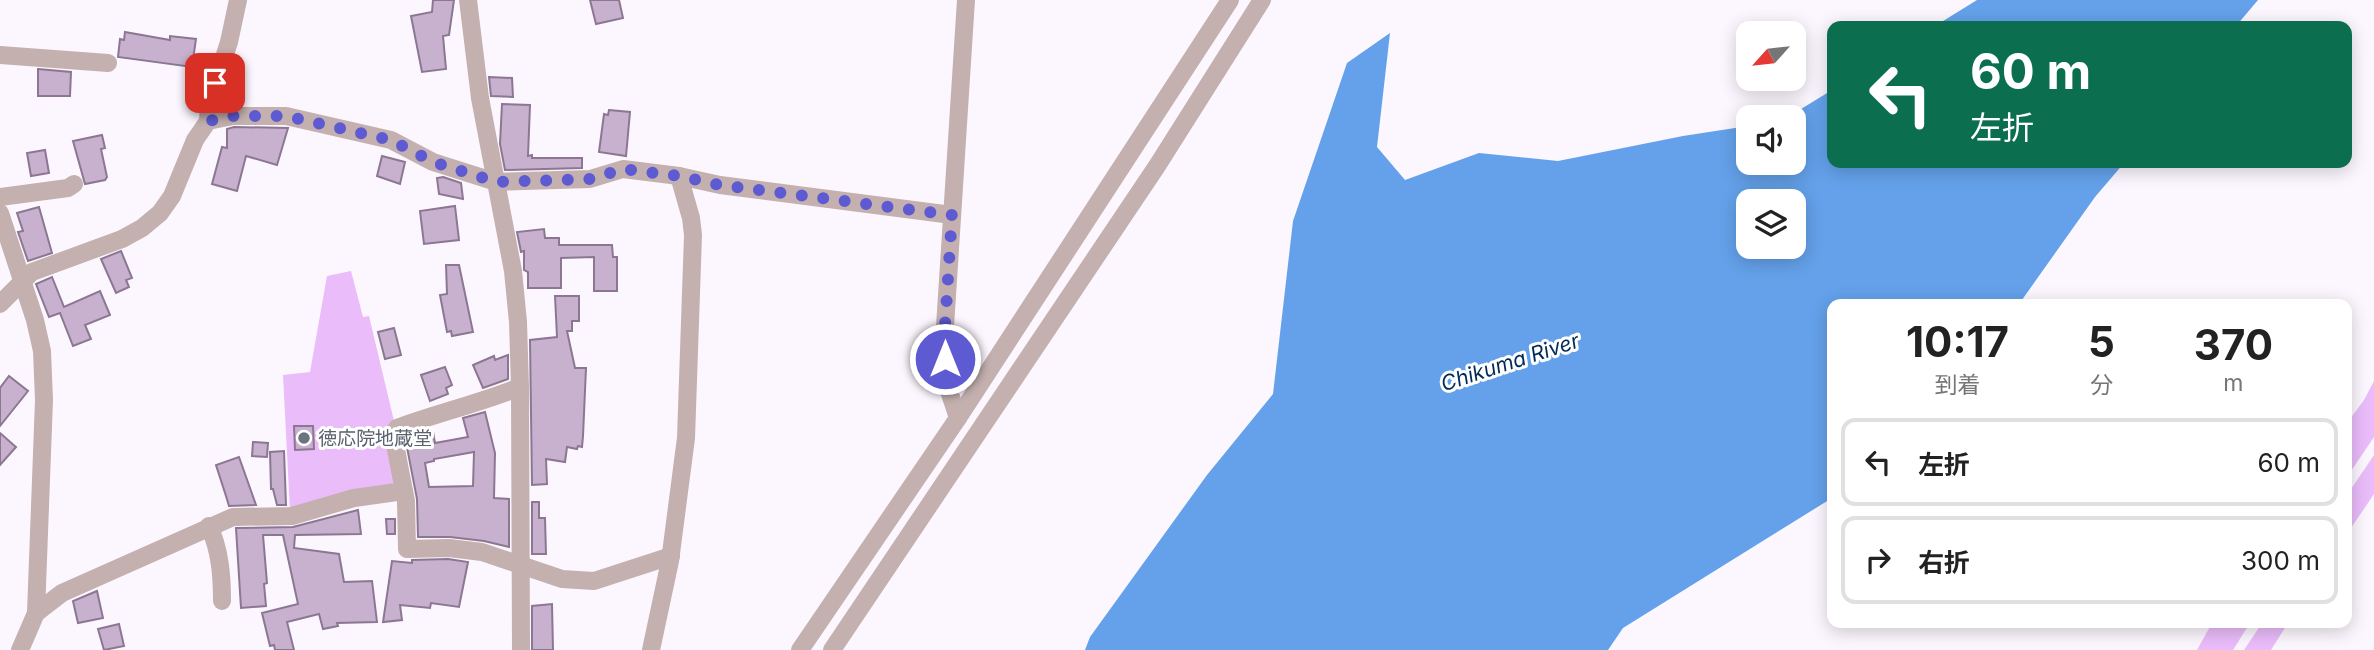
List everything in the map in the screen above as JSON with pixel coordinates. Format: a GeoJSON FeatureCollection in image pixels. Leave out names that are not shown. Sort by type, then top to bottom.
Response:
{"type":"FeatureCollection","features":[{"type":"Feature","properties":{"kind":"street"},"geometry":{"type":"LineString","coordinates":[[0,304],[32,272],[122,239],[142,228],[160,212],[172,196],[195,140],[208,121],[209,104],[229,42],[238,0]]}},
{"type":"Feature","properties":{"kind":"street"},"geometry":{"type":"LineString","coordinates":[[468,0],[480,98],[513,271],[518,322],[521,650]]}},
{"type":"Feature","properties":{"kind":"street"},"geometry":{"type":"LineString","coordinates":[[958,418],[946,382],[944,342],[966,0]]}},
{"type":"Feature","properties":{"kind":"street"},"geometry":{"type":"LineString","coordinates":[[800,650],[958,418],[1230,0]]}},
{"type":"Feature","properties":{"kind":"street"},"geometry":{"type":"LineString","coordinates":[[832,650],[1157,166],[1262,0]]}},
{"type":"Feature","properties":{"kind":"street"},"geometry":{"type":"LineString","coordinates":[[0,55],[108,63]]}},
{"type":"Feature","properties":{"kind":"street"},"geometry":{"type":"LineString","coordinates":[[208,121],[233,116],[286,116],[391,140],[433,162],[496,182],[590,179],[623,169],[679,176],[720,185],[952,215]]}},
{"type":"Feature","properties":{"kind":"street"},"geometry":{"type":"LineString","coordinates":[[651,650],[671,556],[686,438],[693,235],[679,176]]}},
{"type":"Feature","properties":{"kind":"street"},"geometry":{"type":"LineString","coordinates":[[0,197],[74,184]]}},
{"type":"Feature","properties":{"kind":"street"},"geometry":{"type":"LineString","coordinates":[[0,213],[35,320],[42,351],[44,400],[36,613],[20,650]]}},
{"type":"Feature","properties":{"kind":"street"},"geometry":{"type":"LineString","coordinates":[[520,387],[485,401],[397,428],[393,434],[406,501],[407,549],[449,548],[482,552],[562,579],[594,581],[671,556]]}},
{"type":"Feature","properties":{"kind":"street"},"geometry":{"type":"LineString","coordinates":[[36,613],[62,593],[233,517],[292,516],[354,498],[404,491]]}},
{"type":"Feature","properties":{"kind":"street"},"geometry":{"type":"LineString","coordinates":[[209,526],[222,570],[222,601]]}},
{"type":"Feature","properties":{"kind":"shaded area"},"geometry":{"type":"Polygon","coordinates":[[[351,271],[363,317],[369,316],[394,421],[396,478],[392,485],[290,511],[283,375],[310,372],[327,276],[351,271]]]}},
{"type":"Feature","properties":{"kind":"shaded area"},"geometry":{"type":"Polygon","coordinates":[[[2374,381],[2374,437],[2352,470],[2352,416],[2374,381]]]}},
{"type":"Feature","properties":{"kind":"shaded area"},"geometry":{"type":"Polygon","coordinates":[[[2374,455],[2374,494],[2352,527],[2352,488],[2374,455]]]}},
{"type":"Feature","properties":{"kind":"shaded area"},"geometry":{"type":"Polygon","coordinates":[[[2209,628],[2247,628],[2233,650],[2197,650],[2209,628]]]}},
{"type":"Feature","properties":{"kind":"shaded area"},"geometry":{"type":"Polygon","coordinates":[[[2259,628],[2285,628],[2271,650],[2244,650],[2259,628]]]}},
{"type":"Feature","properties":{"kind":"water"},"geometry":{"type":"Polygon","coordinates":[[[1977,0],[2258,0],[2240,21],[1943,21],[1977,0]]]}},
{"type":"Feature","properties":{"kind":"water","name":"Chikuma River"},"geometry":{"type":"Polygon","coordinates":[[[1390,33],[1377,147],[1405,180],[1479,153],[1558,161],[1736,128],[1736,175],[1806,175],[1806,106],[1827,93],[1827,168],[2120,168],[2095,197],[2023,299],[1827,299],[1827,501],[1623,628],[1608,650],[1085,650],[1090,637],[1207,475],[1273,394],[1293,221],[1347,63],[1390,33]]]}},
{"type":"Feature","properties":{"kind":"building"},"geometry":{"type":"Polygon","coordinates":[[[433,0],[454,0],[449,35],[443,36],[446,69],[422,72],[411,16],[432,12],[433,0]]]}},
{"type":"Feature","properties":{"kind":"building"},"geometry":{"type":"Polygon","coordinates":[[[590,0],[619,0],[623,18],[596,24],[590,0]]]}},
{"type":"Feature","properties":{"kind":"building"},"geometry":{"type":"Polygon","coordinates":[[[125,32],[170,40],[170,36],[196,39],[192,67],[118,57],[120,39],[124,40],[125,32]]]}},
{"type":"Feature","properties":{"kind":"building"},"geometry":{"type":"Polygon","coordinates":[[[38,69],[71,72],[70,96],[38,96],[38,69]]]}},
{"type":"Feature","properties":{"kind":"building"},"geometry":{"type":"Polygon","coordinates":[[[489,77],[512,78],[513,97],[491,96],[489,77]]]}},
{"type":"Feature","properties":{"kind":"building"},"geometry":{"type":"Polygon","coordinates":[[[502,104],[530,105],[528,156],[582,158],[582,168],[505,170],[500,144],[502,104]]]}},
{"type":"Feature","properties":{"kind":"building"},"geometry":{"type":"Polygon","coordinates":[[[609,110],[630,112],[626,156],[599,152],[604,114],[608,115],[609,110]]]}},
{"type":"Feature","properties":{"kind":"building"},"geometry":{"type":"Polygon","coordinates":[[[288,128],[277,165],[246,156],[237,191],[212,184],[222,147],[227,148],[227,129],[288,128]]]}},
{"type":"Feature","properties":{"kind":"building"},"geometry":{"type":"Polygon","coordinates":[[[102,135],[105,148],[101,149],[107,177],[105,180],[85,184],[73,141],[102,135]]]}},
{"type":"Feature","properties":{"kind":"building"},"geometry":{"type":"Polygon","coordinates":[[[45,150],[49,173],[31,176],[27,153],[45,150]]]}},
{"type":"Feature","properties":{"kind":"building"},"geometry":{"type":"Polygon","coordinates":[[[382,156],[405,162],[400,184],[377,176],[382,156]]]}},
{"type":"Feature","properties":{"kind":"building"},"geometry":{"type":"Polygon","coordinates":[[[443,177],[461,183],[463,199],[439,194],[437,178],[443,177]]]}},
{"type":"Feature","properties":{"kind":"building"},"geometry":{"type":"Polygon","coordinates":[[[455,206],[459,240],[424,244],[420,211],[455,206]]]}},
{"type":"Feature","properties":{"kind":"building"},"geometry":{"type":"Polygon","coordinates":[[[39,207],[52,253],[28,261],[18,232],[23,231],[17,213],[39,207]]]}},
{"type":"Feature","properties":{"kind":"building"},"geometry":{"type":"Polygon","coordinates":[[[544,229],[545,238],[559,238],[559,245],[612,245],[613,257],[617,257],[617,291],[594,291],[594,257],[561,258],[561,288],[528,288],[524,251],[521,252],[517,232],[544,229]]]}},
{"type":"Feature","properties":{"kind":"building"},"geometry":{"type":"Polygon","coordinates":[[[121,251],[132,278],[126,280],[129,287],[116,293],[101,259],[121,251]]]}},
{"type":"Feature","properties":{"kind":"building"},"geometry":{"type":"Polygon","coordinates":[[[446,265],[459,265],[473,332],[452,336],[451,331],[447,332],[440,295],[447,294],[446,265]]]}},
{"type":"Feature","properties":{"kind":"building"},"geometry":{"type":"Polygon","coordinates":[[[52,277],[64,307],[100,291],[110,315],[85,325],[91,339],[73,346],[60,313],[49,317],[36,284],[52,277]]]}},
{"type":"Feature","properties":{"kind":"building"},"geometry":{"type":"Polygon","coordinates":[[[555,296],[579,296],[579,321],[572,321],[572,331],[567,331],[575,368],[586,368],[582,447],[567,447],[565,462],[546,459],[547,484],[532,485],[530,340],[557,337],[555,296]]]}},
{"type":"Feature","properties":{"kind":"building"},"geometry":{"type":"Polygon","coordinates":[[[394,328],[401,355],[385,359],[378,332],[394,328]]]}},
{"type":"Feature","properties":{"kind":"building"},"geometry":{"type":"Polygon","coordinates":[[[508,355],[508,379],[483,388],[473,365],[494,356],[495,360],[508,355]]]}},
{"type":"Feature","properties":{"kind":"building"},"geometry":{"type":"Polygon","coordinates":[[[445,367],[452,385],[446,388],[448,394],[430,401],[421,375],[445,367]]]}},
{"type":"Feature","properties":{"kind":"building"},"geometry":{"type":"Polygon","coordinates":[[[9,376],[28,391],[0,426],[0,388],[9,376]]]}},
{"type":"Feature","properties":{"kind":"building"},"geometry":{"type":"Polygon","coordinates":[[[485,412],[495,453],[494,498],[509,499],[509,547],[450,537],[418,537],[417,499],[405,437],[429,429],[433,432],[435,443],[468,437],[463,418],[485,412]],[[474,452],[425,463],[429,487],[473,486],[474,452]]]}},
{"type":"Feature","properties":{"kind":"building","name":"徳応院地蔵堂"},"geometry":{"type":"Polygon","coordinates":[[[294,426],[313,426],[314,449],[295,450],[294,426]]]}},
{"type":"Feature","properties":{"kind":"building"},"geometry":{"type":"Polygon","coordinates":[[[0,433],[16,447],[0,465],[0,433]]]}},
{"type":"Feature","properties":{"kind":"building"},"geometry":{"type":"Polygon","coordinates":[[[253,442],[268,443],[267,457],[252,456],[253,442]]]}},
{"type":"Feature","properties":{"kind":"building"},"geometry":{"type":"Polygon","coordinates":[[[284,451],[286,505],[277,505],[271,489],[270,452],[284,451]]]}},
{"type":"Feature","properties":{"kind":"building"},"geometry":{"type":"Polygon","coordinates":[[[239,457],[256,505],[229,506],[216,465],[239,457]]]}},
{"type":"Feature","properties":{"kind":"building"},"geometry":{"type":"Polygon","coordinates":[[[532,502],[539,502],[539,518],[545,518],[546,554],[532,554],[532,502]]]}},
{"type":"Feature","properties":{"kind":"building"},"geometry":{"type":"Polygon","coordinates":[[[358,510],[361,534],[295,535],[294,548],[339,554],[344,582],[372,581],[377,622],[337,623],[338,626],[323,629],[319,614],[287,622],[294,650],[275,650],[274,645],[270,646],[262,613],[298,604],[283,535],[263,535],[266,606],[241,608],[236,528],[293,527],[358,510]]]}},
{"type":"Feature","properties":{"kind":"building"},"geometry":{"type":"Polygon","coordinates":[[[386,519],[395,519],[395,534],[387,534],[386,519]]]}},
{"type":"Feature","properties":{"kind":"building"},"geometry":{"type":"Polygon","coordinates":[[[448,559],[468,562],[459,607],[431,603],[430,608],[400,605],[402,620],[383,622],[392,561],[412,563],[412,560],[448,559]]]}},
{"type":"Feature","properties":{"kind":"building"},"geometry":{"type":"Polygon","coordinates":[[[97,591],[103,618],[78,623],[73,601],[97,591]]]}},
{"type":"Feature","properties":{"kind":"building"},"geometry":{"type":"Polygon","coordinates":[[[552,604],[553,650],[532,650],[532,606],[552,604]]]}},
{"type":"Feature","properties":{"kind":"building"},"geometry":{"type":"Polygon","coordinates":[[[119,624],[124,646],[104,650],[98,629],[119,624]]]}},
{"type":"Feature","properties":{"kind":"place","name":"徳応院地蔵堂"},"geometry":{"type":"Point","coordinates":[304,438]}},
{"type":"Feature","properties":{"kind":"route"},"geometry":{"type":"LineString","coordinates":[[215,83],[208,121],[233,116],[286,116],[391,140],[433,162],[496,182],[590,179],[623,169],[679,176],[720,185],[952,215],[945,359]]}}]}
